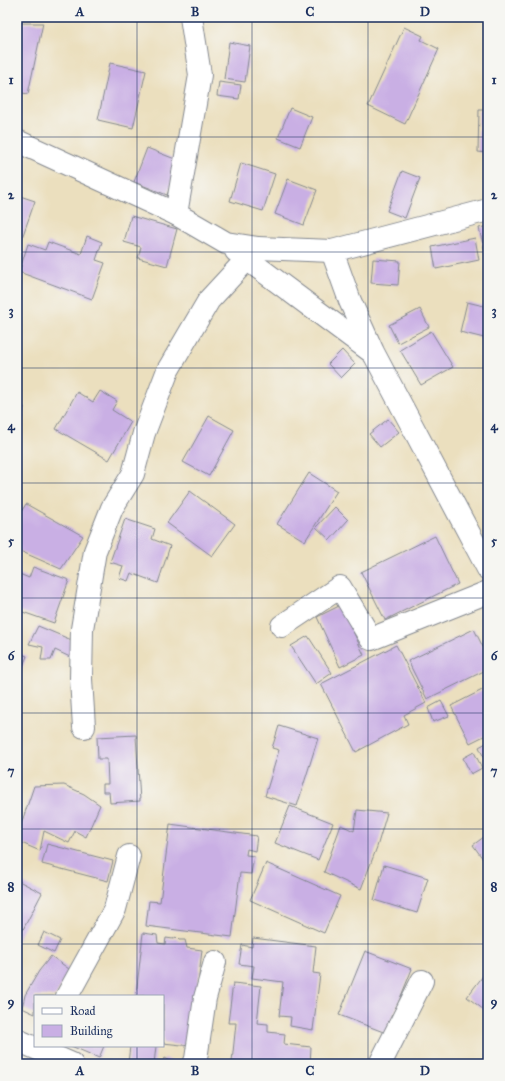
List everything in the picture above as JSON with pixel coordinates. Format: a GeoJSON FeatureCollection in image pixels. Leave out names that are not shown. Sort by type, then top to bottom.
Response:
{"type":"FeatureCollection","features":[{"type":"Feature","properties":{"kind":"street"},"geometry":{"type":"LineString","coordinates":[[176,214],[200,75],[191,17]]}},
{"type":"Feature","properties":{"kind":"street"},"geometry":{"type":"LineString","coordinates":[[17,141],[176,214],[226,243],[373,352]]}},
{"type":"Feature","properties":{"kind":"street"},"geometry":{"type":"LineString","coordinates":[[226,243],[258,248],[332,250],[488,210]]}},
{"type":"Feature","properties":{"kind":"street"},"geometry":{"type":"LineString","coordinates":[[332,250],[350,301],[373,352],[488,569]]}},
{"type":"Feature","properties":{"kind":"street"},"geometry":{"type":"LineString","coordinates":[[84,727],[81,679],[82,628],[95,551],[112,508],[133,474],[144,433],[168,370],[209,300],[247,259]]}},
{"type":"Feature","properties":{"kind":"street"},"geometry":{"type":"LineString","coordinates":[[282,626],[340,587],[371,639],[488,592]]}},
{"type":"Feature","properties":{"kind":"street"},"geometry":{"type":"LineString","coordinates":[[68,995],[115,910],[129,856]]}},
{"type":"Feature","properties":{"kind":"street"},"geometry":{"type":"LineString","coordinates":[[194,1064],[205,998],[215,962]]}},
{"type":"Feature","properties":{"kind":"street"},"geometry":{"type":"LineString","coordinates":[[380,1064],[422,981]]}},
{"type":"Feature","properties":{"kind":"street"},"geometry":{"type":"LineString","coordinates":[[17,1040],[34,1045]]}},
{"type":"Feature","properties":{"kind":"street"},"geometry":{"type":"LineString","coordinates":[[42,1048],[72,1064]]}},
{"type":"Feature","properties":{"kind":"building"},"geometry":{"type":"Polygon","coordinates":[[[17,23],[43,23],[28,94],[17,92],[17,23]]]}},
{"type":"Feature","properties":{"kind":"building"},"geometry":{"type":"Polygon","coordinates":[[[404,27],[423,36],[421,40],[439,49],[405,124],[368,106],[404,27]]]}},
{"type":"Feature","properties":{"kind":"building"},"geometry":{"type":"Polygon","coordinates":[[[229,42],[250,46],[245,82],[224,79],[229,42]]]}},
{"type":"Feature","properties":{"kind":"building"},"geometry":{"type":"Polygon","coordinates":[[[110,63],[146,71],[133,128],[98,120],[110,63]]]}},
{"type":"Feature","properties":{"kind":"building"},"geometry":{"type":"Polygon","coordinates":[[[219,82],[241,85],[239,99],[217,96],[219,82]]]}},
{"type":"Feature","properties":{"kind":"building"},"geometry":{"type":"Polygon","coordinates":[[[290,108],[312,117],[300,147],[278,138],[290,108]]]}},
{"type":"Feature","properties":{"kind":"building"},"geometry":{"type":"Polygon","coordinates":[[[479,110],[488,110],[488,153],[478,152],[479,110]]]}},
{"type":"Feature","properties":{"kind":"building"},"geometry":{"type":"Polygon","coordinates":[[[147,148],[180,161],[167,195],[134,182],[147,148]]]}},
{"type":"Feature","properties":{"kind":"building"},"geometry":{"type":"Polygon","coordinates":[[[241,163],[275,174],[263,211],[230,201],[241,163]]]}},
{"type":"Feature","properties":{"kind":"building"},"geometry":{"type":"Polygon","coordinates":[[[402,171],[420,178],[405,218],[387,211],[402,171]]]}},
{"type":"Feature","properties":{"kind":"building"},"geometry":{"type":"Polygon","coordinates":[[[288,179],[317,190],[304,225],[275,214],[288,179]]]}},
{"type":"Feature","properties":{"kind":"building"},"geometry":{"type":"Polygon","coordinates":[[[17,195],[35,201],[17,252],[17,195]]]}},
{"type":"Feature","properties":{"kind":"building"},"geometry":{"type":"Polygon","coordinates":[[[131,216],[177,229],[167,266],[138,258],[141,247],[124,242],[131,216]]]}},
{"type":"Feature","properties":{"kind":"building"},"geometry":{"type":"Polygon","coordinates":[[[488,226],[488,256],[486,257],[479,228],[488,226]]]}},
{"type":"Feature","properties":{"kind":"building"},"geometry":{"type":"Polygon","coordinates":[[[87,236],[102,242],[96,260],[105,263],[92,299],[19,272],[28,244],[45,250],[48,242],[81,254],[87,236]]]}},
{"type":"Feature","properties":{"kind":"building"},"geometry":{"type":"Polygon","coordinates":[[[475,238],[479,260],[436,269],[432,247],[475,238]]]}},
{"type":"Feature","properties":{"kind":"building"},"geometry":{"type":"Polygon","coordinates":[[[373,259],[400,261],[398,285],[371,283],[373,259]]]}},
{"type":"Feature","properties":{"kind":"building"},"geometry":{"type":"Polygon","coordinates":[[[467,302],[488,307],[488,339],[460,332],[467,302]]]}},
{"type":"Feature","properties":{"kind":"building"},"geometry":{"type":"Polygon","coordinates":[[[420,309],[429,327],[398,343],[389,325],[420,309]]]}},
{"type":"Feature","properties":{"kind":"building"},"geometry":{"type":"Polygon","coordinates":[[[431,331],[453,367],[421,385],[400,350],[431,331]]]}},
{"type":"Feature","properties":{"kind":"building"},"geometry":{"type":"Polygon","coordinates":[[[342,350],[355,364],[341,378],[328,364],[342,350]]]}},
{"type":"Feature","properties":{"kind":"building"},"geometry":{"type":"Polygon","coordinates":[[[100,391],[117,401],[112,410],[131,422],[109,460],[56,429],[77,392],[93,402],[100,391]]]}},
{"type":"Feature","properties":{"kind":"building"},"geometry":{"type":"Polygon","coordinates":[[[17,406],[24,407],[18,438],[17,437],[17,406]]]}},
{"type":"Feature","properties":{"kind":"building"},"geometry":{"type":"Polygon","coordinates":[[[209,416],[234,430],[209,476],[183,462],[209,416]]]}},
{"type":"Feature","properties":{"kind":"building"},"geometry":{"type":"Polygon","coordinates":[[[388,419],[399,432],[380,447],[369,434],[388,419]]]}},
{"type":"Feature","properties":{"kind":"building"},"geometry":{"type":"Polygon","coordinates":[[[309,473],[337,491],[305,541],[277,524],[309,473]]]}},
{"type":"Feature","properties":{"kind":"building"},"geometry":{"type":"Polygon","coordinates":[[[190,491],[235,524],[212,556],[167,523],[190,491]]]}},
{"type":"Feature","properties":{"kind":"building"},"geometry":{"type":"Polygon","coordinates":[[[26,504],[83,536],[61,569],[20,551],[17,559],[17,518],[26,504]]]}},
{"type":"Feature","properties":{"kind":"building"},"geometry":{"type":"Polygon","coordinates":[[[335,507],[348,520],[330,540],[316,527],[335,507]]]}},
{"type":"Feature","properties":{"kind":"building"},"geometry":{"type":"Polygon","coordinates":[[[125,519],[155,529],[152,539],[170,546],[158,583],[131,573],[128,581],[119,578],[123,566],[110,562],[125,519]]]}},
{"type":"Feature","properties":{"kind":"building"},"geometry":{"type":"Polygon","coordinates":[[[435,536],[458,584],[385,620],[361,572],[435,536]]]}},
{"type":"Feature","properties":{"kind":"building"},"geometry":{"type":"Polygon","coordinates":[[[33,567],[69,580],[54,623],[17,610],[17,573],[29,578],[33,567]]]}},
{"type":"Feature","properties":{"kind":"building"},"geometry":{"type":"Polygon","coordinates":[[[341,605],[364,655],[340,667],[317,617],[341,605]]]}},
{"type":"Feature","properties":{"kind":"building"},"geometry":{"type":"Polygon","coordinates":[[[38,626],[74,641],[70,657],[55,650],[51,660],[41,660],[43,647],[29,644],[38,626]]]}},
{"type":"Feature","properties":{"kind":"building"},"geometry":{"type":"Polygon","coordinates":[[[474,629],[488,657],[488,669],[427,699],[408,661],[474,629]]]}},
{"type":"Feature","properties":{"kind":"building"},"geometry":{"type":"Polygon","coordinates":[[[308,636],[332,673],[316,684],[291,646],[308,636]]]}},
{"type":"Feature","properties":{"kind":"building"},"geometry":{"type":"Polygon","coordinates":[[[396,645],[426,703],[404,715],[408,724],[356,752],[321,684],[396,645]]]}},
{"type":"Feature","properties":{"kind":"building"},"geometry":{"type":"Polygon","coordinates":[[[17,652],[27,656],[17,681],[17,652]]]}},
{"type":"Feature","properties":{"kind":"building"},"geometry":{"type":"Polygon","coordinates":[[[488,687],[488,734],[470,743],[451,706],[488,687]]]}},
{"type":"Feature","properties":{"kind":"building"},"geometry":{"type":"Polygon","coordinates":[[[441,701],[449,716],[433,722],[428,708],[441,701]]]}},
{"type":"Feature","properties":{"kind":"building"},"geometry":{"type":"Polygon","coordinates":[[[279,726],[318,738],[297,806],[265,796],[279,750],[272,748],[279,726]]]}},
{"type":"Feature","properties":{"kind":"building"},"geometry":{"type":"Polygon","coordinates":[[[136,735],[140,801],[110,803],[109,792],[103,792],[103,784],[108,784],[107,759],[98,759],[97,737],[136,735]]]}},
{"type":"Feature","properties":{"kind":"building"},"geometry":{"type":"Polygon","coordinates":[[[488,742],[488,766],[479,747],[488,742]]]}},
{"type":"Feature","properties":{"kind":"building"},"geometry":{"type":"Polygon","coordinates":[[[474,752],[482,768],[471,774],[463,758],[474,752]]]}},
{"type":"Feature","properties":{"kind":"building"},"geometry":{"type":"Polygon","coordinates":[[[64,785],[84,794],[100,805],[86,837],[75,831],[69,843],[44,831],[40,851],[17,841],[17,836],[34,786],[64,785]]]}},
{"type":"Feature","properties":{"kind":"building"},"geometry":{"type":"Polygon","coordinates":[[[290,806],[333,823],[318,860],[275,843],[290,806]]]}},
{"type":"Feature","properties":{"kind":"building"},"geometry":{"type":"Polygon","coordinates":[[[357,810],[387,813],[377,847],[361,889],[324,872],[341,825],[354,831],[357,810]]]}},
{"type":"Feature","properties":{"kind":"building"},"geometry":{"type":"Polygon","coordinates":[[[170,824],[257,836],[255,851],[247,849],[246,855],[254,856],[251,874],[240,873],[232,937],[146,926],[149,901],[160,902],[170,824]]]}},
{"type":"Feature","properties":{"kind":"building"},"geometry":{"type":"Polygon","coordinates":[[[488,834],[488,866],[473,845],[488,834]]]}},
{"type":"Feature","properties":{"kind":"building"},"geometry":{"type":"Polygon","coordinates":[[[47,844],[113,861],[108,881],[42,864],[47,844]]]}},
{"type":"Feature","properties":{"kind":"building"},"geometry":{"type":"Polygon","coordinates":[[[266,863],[340,896],[324,933],[250,900],[266,863]]]}},
{"type":"Feature","properties":{"kind":"building"},"geometry":{"type":"Polygon","coordinates":[[[384,865],[428,878],[417,913],[374,900],[384,865]]]}},
{"type":"Feature","properties":{"kind":"building"},"geometry":{"type":"Polygon","coordinates":[[[17,880],[42,893],[17,941],[17,880]]]}},
{"type":"Feature","properties":{"kind":"building"},"geometry":{"type":"Polygon","coordinates":[[[44,932],[60,940],[54,953],[38,945],[44,932]]]}},
{"type":"Feature","properties":{"kind":"building"},"geometry":{"type":"Polygon","coordinates":[[[143,933],[157,935],[158,943],[165,944],[166,938],[173,939],[176,937],[179,940],[185,940],[187,948],[202,950],[191,1046],[164,1043],[164,995],[136,995],[143,933]]]}},
{"type":"Feature","properties":{"kind":"building"},"geometry":{"type":"Polygon","coordinates":[[[253,938],[316,946],[313,973],[320,974],[313,1030],[290,1026],[291,1017],[279,1016],[283,982],[252,978],[254,966],[239,964],[242,945],[252,947],[253,938]]]}},
{"type":"Feature","properties":{"kind":"building"},"geometry":{"type":"Polygon","coordinates":[[[365,951],[412,969],[386,1033],[339,1015],[365,951]]]}},
{"type":"Feature","properties":{"kind":"building"},"geometry":{"type":"Polygon","coordinates":[[[51,956],[69,969],[56,995],[34,995],[34,1014],[22,1008],[25,995],[39,971],[51,956]]]}},
{"type":"Feature","properties":{"kind":"building"},"geometry":{"type":"Polygon","coordinates":[[[483,976],[488,980],[488,1013],[467,997],[483,976]]]}},
{"type":"Feature","properties":{"kind":"building"},"geometry":{"type":"Polygon","coordinates":[[[233,983],[261,986],[257,1023],[268,1024],[268,1032],[285,1034],[284,1044],[311,1047],[310,1064],[251,1064],[232,1062],[236,1023],[228,1023],[233,983]]]}},
{"type":"Feature","properties":{"kind":"building"},"geometry":{"type":"Polygon","coordinates":[[[73,1047],[104,1047],[99,1058],[73,1047]]]}},
{"type":"Feature","properties":{"kind":"building"},"geometry":{"type":"Polygon","coordinates":[[[130,1047],[156,1047],[154,1064],[128,1063],[130,1047]]]}},
{"type":"Feature","properties":{"kind":"building"},"geometry":{"type":"Polygon","coordinates":[[[165,1058],[176,1064],[161,1064],[165,1058]]]}}]}
